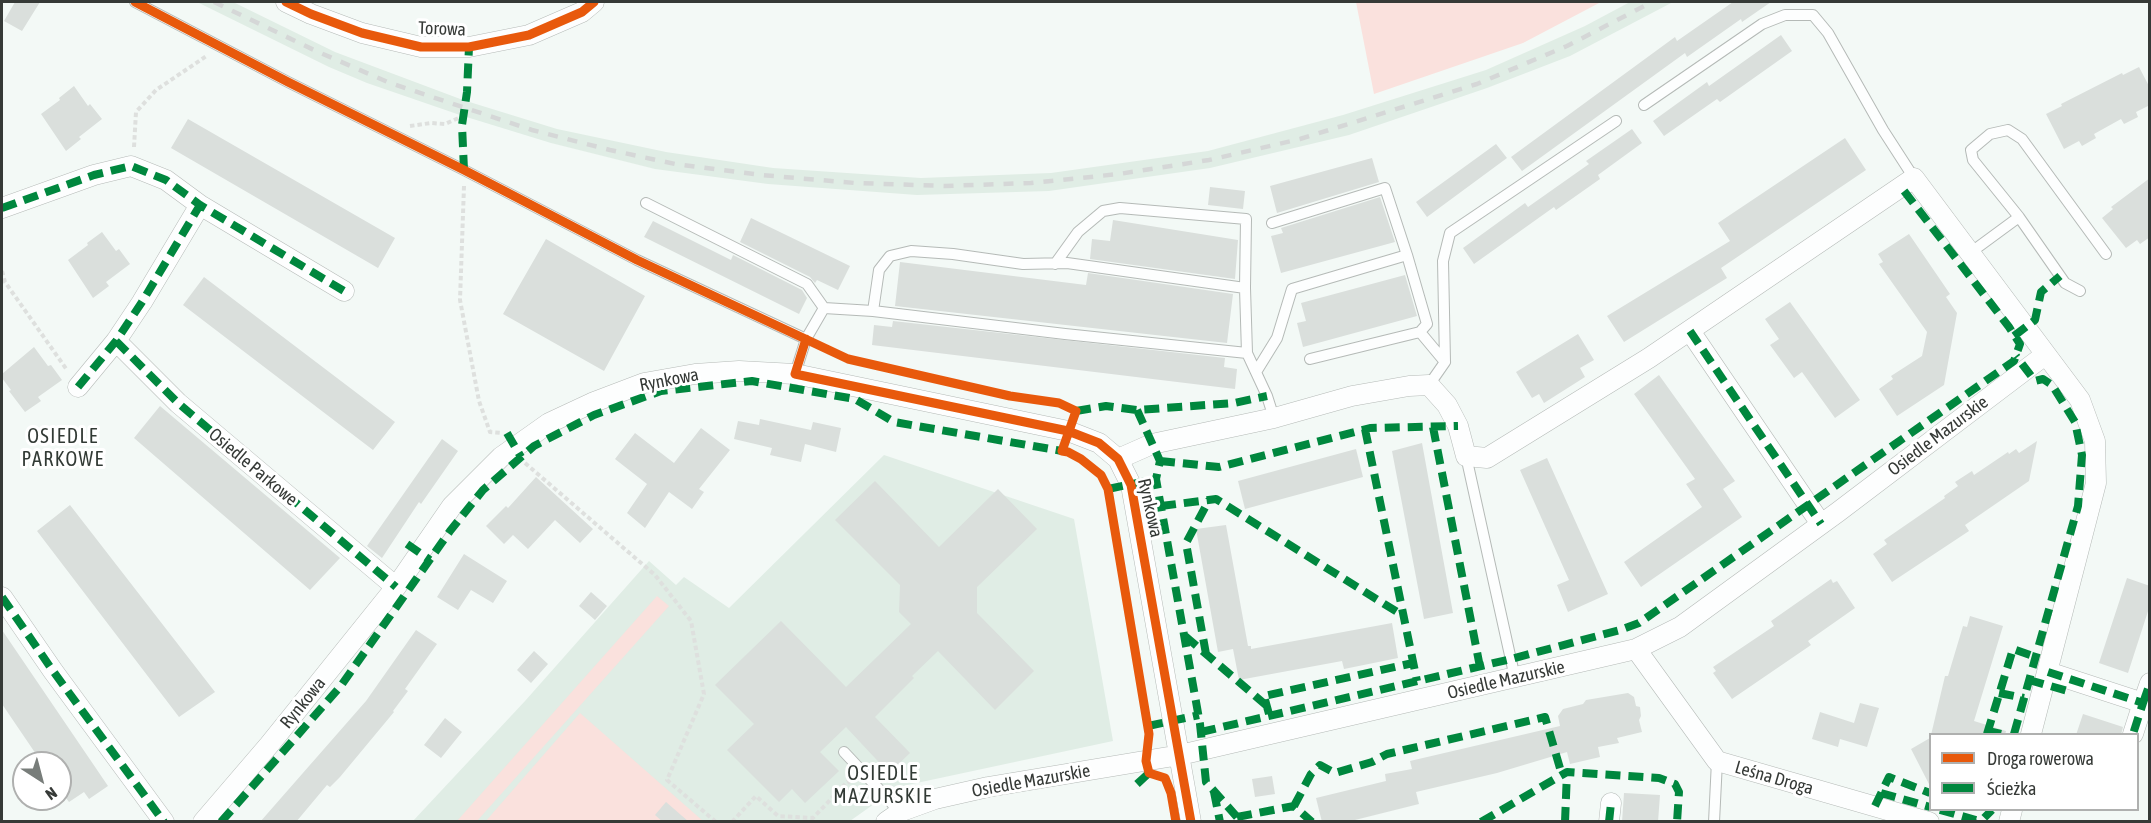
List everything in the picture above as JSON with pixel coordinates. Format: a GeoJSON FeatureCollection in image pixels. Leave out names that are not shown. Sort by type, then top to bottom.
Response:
{"type":"FeatureCollection","features":[{"type":"Feature","properties":{"kind":"street","name":"Torowa"},"geometry":{"type":"LineString","coordinates":[[286,2],[310,14],[362,33],[421,47],[469,47],[529,35],[582,12],[594,2]]}},
{"type":"Feature","properties":{"kind":"street"},"geometry":{"type":"LineString","coordinates":[[2,208],[94,175],[131,166],[166,180],[200,206],[344,291]]}},
{"type":"Feature","properties":{"kind":"street"},"geometry":{"type":"LineString","coordinates":[[1118,459],[1152,444],[1274,418],[1352,396],[1429,385],[1447,405],[1458,426],[1466,456],[1487,458],[1649,358],[1914,178],[2080,400],[2095,441],[2096,483],[2032,733]]}},
{"type":"Feature","properties":{"kind":"street"},"geometry":{"type":"LineString","coordinates":[[78,387],[116,341],[200,206]]}},
{"type":"Feature","properties":{"kind":"street"},"geometry":{"type":"LineString","coordinates":[[1690,331],[1821,524]]}},
{"type":"Feature","properties":{"kind":"street","name":"Osiedle Parkowe"},"geometry":{"type":"LineString","coordinates":[[116,341],[178,403],[396,587]]}},
{"type":"Feature","properties":{"kind":"street","name":"Osiedle Mazurskie"},"geometry":{"type":"LineString","coordinates":[[892,817],[935,799],[988,787],[1180,755],[1636,649],[1680,627],[1821,524],[2045,354]]}},
{"type":"Feature","properties":{"kind":"street","name":"Rynkowa"},"geometry":{"type":"LineString","coordinates":[[203,822],[270,745],[396,587],[452,506],[501,457],[549,423],[594,402],[644,383],[695,374],[739,371],[795,374],[1068,431],[1099,443],[1118,459],[1131,484],[1191,822]]}},
{"type":"Feature","properties":{"kind":"street"},"geometry":{"type":"LineString","coordinates":[[2,597],[53,671],[164,822]]}},
{"type":"Feature","properties":{"kind":"street","name":"Leśna Droga"},"geometry":{"type":"LineString","coordinates":[[1636,649],[1716,761],[1929,822]]}},
{"type":"Feature","properties":{"kind":"street"},"geometry":{"type":"LineString","coordinates":[[2048,672],[2143,703]]}},
{"type":"Feature","properties":{"kind":"street"},"geometry":{"type":"LineString","coordinates":[[2134,733],[2150,683]]}},
{"type":"Feature","properties":{"kind":"lane"},"geometry":{"type":"LineString","coordinates":[[135,2],[638,260],[806,339]]}},
{"type":"Feature","properties":{"kind":"lane"},"geometry":{"type":"LineString","coordinates":[[1644,105],[1762,24],[1785,15],[1813,15],[1828,33],[1883,130],[1914,178]]}},
{"type":"Feature","properties":{"kind":"lane"},"geometry":{"type":"LineString","coordinates":[[1429,385],[1445,362],[1443,261],[1450,233],[1616,121]]}},
{"type":"Feature","properties":{"kind":"lane"},"geometry":{"type":"LineString","coordinates":[[2080,291],[2065,283],[2019,217],[1973,160],[1971,150],[1990,134],[2008,130],[2022,138],[2106,254]]}},
{"type":"Feature","properties":{"kind":"lane"},"geometry":{"type":"LineString","coordinates":[[1272,222],[1385,188],[1427,324],[1420,332],[1311,359]]}},
{"type":"Feature","properties":{"kind":"lane"},"geometry":{"type":"LineString","coordinates":[[646,203],[807,284],[824,308]]}},
{"type":"Feature","properties":{"kind":"lane"},"geometry":{"type":"LineString","coordinates":[[1055,264],[1078,232],[1103,211],[1120,208],[1246,219],[1247,353],[1267,396],[1274,418]]}},
{"type":"Feature","properties":{"kind":"lane"},"geometry":{"type":"LineString","coordinates":[[1970,253],[2019,217]]}},
{"type":"Feature","properties":{"kind":"lane"},"geometry":{"type":"LineString","coordinates":[[873,311],[879,270],[890,256],[911,251],[953,254],[1023,264],[1067,263],[1245,288]]}},
{"type":"Feature","properties":{"kind":"lane"},"geometry":{"type":"LineString","coordinates":[[1256,372],[1277,338],[1292,289],[1407,255]]}},
{"type":"Feature","properties":{"kind":"lane"},"geometry":{"type":"LineString","coordinates":[[795,374],[806,339],[824,308]]}},
{"type":"Feature","properties":{"kind":"lane"},"geometry":{"type":"LineString","coordinates":[[824,308],[873,311],[1247,353]]}},
{"type":"Feature","properties":{"kind":"lane"},"geometry":{"type":"LineString","coordinates":[[1420,332],[1445,362]]}},
{"type":"Feature","properties":{"kind":"lane"},"geometry":{"type":"LineString","coordinates":[[1466,456],[1515,678]]}},
{"type":"Feature","properties":{"kind":"lane"},"geometry":{"type":"LineString","coordinates":[[844,752],[890,801],[892,817]]}},
{"type":"Feature","properties":{"kind":"lane"},"geometry":{"type":"LineString","coordinates":[[1714,822],[1716,761]]}},
{"type":"Feature","properties":{"kind":"path"},"geometry":{"type":"LineString","coordinates":[[131,166],[136,111],[156,90],[220,46]]}},
{"type":"Feature","properties":{"kind":"path"},"geometry":{"type":"LineString","coordinates":[[383,129],[431,123],[445,124],[463,116]]}},
{"type":"Feature","properties":{"kind":"path"},"geometry":{"type":"LineString","coordinates":[[464,170],[460,300],[479,402],[490,432],[507,433]]}},
{"type":"Feature","properties":{"kind":"path"},"geometry":{"type":"LineString","coordinates":[[2,271],[4,282],[78,387]]}},
{"type":"Feature","properties":{"kind":"path"},"geometry":{"type":"LineString","coordinates":[[521,457],[526,465],[655,575],[691,621],[704,694],[668,780],[716,822]]}},
{"type":"Feature","properties":{"kind":"path"},"geometry":{"type":"LineString","coordinates":[[732,822],[756,796],[778,816],[813,818],[848,781],[855,786]]}},
{"type":"Feature","properties":{"kind":"shaded area"},"geometry":{"type":"Polygon","coordinates":[[[197,2],[233,2],[335,52],[463,100],[557,129],[666,152],[773,168],[921,178],[1051,173],[1208,151],[1343,115],[1486,70],[1585,26],[1630,2],[1673,2],[1570,56],[1487,88],[1349,135],[1210,168],[1049,191],[917,195],[768,184],[655,169],[551,143],[367,83],[329,67],[197,2]]]}},
{"type":"Feature","properties":{"kind":"shaded area"},"geometry":{"type":"Polygon","coordinates":[[[1356,2],[1601,2],[1523,43],[1374,94],[1356,2]]]}},
{"type":"Feature","properties":{"kind":"shaded area"},"geometry":{"type":"Polygon","coordinates":[[[884,455],[1074,519],[1113,741],[898,787],[850,821],[412,822],[525,701],[649,561],[676,585],[684,577],[729,608],[884,455]]]}},
{"type":"Feature","properties":{"kind":"shaded area"},"geometry":{"type":"Polygon","coordinates":[[[657,596],[669,606],[477,821],[457,821],[657,596]]]}},
{"type":"Feature","properties":{"kind":"shaded area"},"geometry":{"type":"Polygon","coordinates":[[[580,713],[703,821],[485,822],[580,713]]]}},
{"type":"Feature","properties":{"kind":"building"},"geometry":{"type":"Polygon","coordinates":[[[15,2],[40,2],[22,31],[4,21],[15,2]]]}},
{"type":"Feature","properties":{"kind":"building"},"geometry":{"type":"Polygon","coordinates":[[[1733,2],[1771,2],[1742,22],[1741,19],[1687,57],[1685,53],[1522,171],[1511,157],[1675,37],[1677,41],[1733,2]]]}},
{"type":"Feature","properties":{"kind":"building"},"geometry":{"type":"Polygon","coordinates":[[[1781,35],[1792,51],[1720,102],[1717,99],[1664,136],[1653,121],[1707,82],[1709,86],[1781,35]]]}},
{"type":"Feature","properties":{"kind":"building"},"geometry":{"type":"Polygon","coordinates":[[[2139,67],[2150,88],[2150,105],[2136,112],[2138,117],[2124,124],[2121,119],[2094,134],[2096,138],[2082,146],[2079,141],[2064,149],[2046,114],[2122,73],[2123,75],[2139,67]]]}},
{"type":"Feature","properties":{"kind":"building"},"geometry":{"type":"Polygon","coordinates":[[[74,86],[88,106],[90,104],[102,119],[79,137],[81,139],[66,151],[41,114],[74,86]]]}},
{"type":"Feature","properties":{"kind":"building"},"geometry":{"type":"Polygon","coordinates":[[[188,119],[395,238],[378,268],[171,148],[188,119]]]}},
{"type":"Feature","properties":{"kind":"building"},"geometry":{"type":"Polygon","coordinates":[[[1632,129],[1642,143],[1598,175],[1600,179],[1556,210],[1554,207],[1474,264],[1463,248],[1525,203],[1528,207],[1589,164],[1586,161],[1632,129]]]}},
{"type":"Feature","properties":{"kind":"building"},"geometry":{"type":"Polygon","coordinates":[[[1845,138],[1866,170],[1721,268],[1727,278],[1624,342],[1607,316],[1730,241],[1718,223],[1845,138]]]}},
{"type":"Feature","properties":{"kind":"building"},"geometry":{"type":"Polygon","coordinates":[[[1496,144],[1507,158],[1427,217],[1416,202],[1496,144]]]}},
{"type":"Feature","properties":{"kind":"building"},"geometry":{"type":"Polygon","coordinates":[[[1372,158],[1379,182],[1277,213],[1270,186],[1372,158]]]}},
{"type":"Feature","properties":{"kind":"building"},"geometry":{"type":"Polygon","coordinates":[[[2150,178],[2150,237],[2140,244],[2137,240],[2126,248],[2102,218],[2113,209],[2111,207],[2150,178]]]}},
{"type":"Feature","properties":{"kind":"building"},"geometry":{"type":"Polygon","coordinates":[[[1210,187],[1245,191],[1243,209],[1208,205],[1210,187]]]}},
{"type":"Feature","properties":{"kind":"building"},"geometry":{"type":"Polygon","coordinates":[[[1380,197],[1395,242],[1281,273],[1271,236],[1283,233],[1281,228],[1380,197]]]}},
{"type":"Feature","properties":{"kind":"building"},"geometry":{"type":"Polygon","coordinates":[[[751,218],[850,266],[838,290],[817,280],[815,283],[810,277],[740,242],[751,218]]]}},
{"type":"Feature","properties":{"kind":"building"},"geometry":{"type":"Polygon","coordinates":[[[1113,220],[1238,240],[1235,279],[1090,259],[1092,239],[1110,241],[1113,220]]]}},
{"type":"Feature","properties":{"kind":"building"},"geometry":{"type":"Polygon","coordinates":[[[653,221],[731,260],[733,255],[802,290],[807,298],[799,314],[644,237],[653,221]]]}},
{"type":"Feature","properties":{"kind":"building"},"geometry":{"type":"Polygon","coordinates":[[[102,232],[116,251],[119,249],[130,264],[106,282],[109,286],[93,298],[68,260],[102,232]]]}},
{"type":"Feature","properties":{"kind":"building"},"geometry":{"type":"Polygon","coordinates":[[[1909,234],[1950,294],[1946,297],[1957,313],[1944,385],[1897,416],[1879,389],[1893,379],[1891,376],[1922,356],[1927,332],[1879,264],[1883,262],[1878,254],[1909,234]]]}},
{"type":"Feature","properties":{"kind":"building"},"geometry":{"type":"Polygon","coordinates":[[[546,239],[645,296],[604,371],[503,314],[546,239]]]}},
{"type":"Feature","properties":{"kind":"building"},"geometry":{"type":"Polygon","coordinates":[[[900,262],[1086,285],[1088,273],[1233,294],[1227,343],[895,306],[900,262]]]}},
{"type":"Feature","properties":{"kind":"building"},"geometry":{"type":"Polygon","coordinates":[[[1405,275],[1417,316],[1303,347],[1297,323],[1306,321],[1301,303],[1405,275]]]}},
{"type":"Feature","properties":{"kind":"building"},"geometry":{"type":"Polygon","coordinates":[[[204,277],[395,422],[373,450],[183,305],[204,277]]]}},
{"type":"Feature","properties":{"kind":"building"},"geometry":{"type":"Polygon","coordinates":[[[1790,302],[1860,400],[1835,418],[1802,372],[1794,378],[1770,345],[1779,339],[1765,319],[1790,302]]]}},
{"type":"Feature","properties":{"kind":"building"},"geometry":{"type":"Polygon","coordinates":[[[893,321],[1225,358],[1224,367],[1237,369],[1235,389],[872,345],[874,325],[892,327],[893,321]]]}},
{"type":"Feature","properties":{"kind":"building"},"geometry":{"type":"Polygon","coordinates":[[[1578,334],[1594,360],[1580,368],[1585,377],[1544,403],[1539,394],[1532,398],[1516,372],[1578,334]]]}},
{"type":"Feature","properties":{"kind":"building"},"geometry":{"type":"Polygon","coordinates":[[[34,347],[62,380],[38,397],[41,401],[25,412],[9,391],[11,390],[2,378],[2,374],[34,347]]]}},
{"type":"Feature","properties":{"kind":"building"},"geometry":{"type":"Polygon","coordinates":[[[1659,375],[1735,481],[1723,489],[1742,517],[1641,587],[1624,562],[1702,507],[1686,484],[1695,479],[1634,394],[1659,375]]]}},
{"type":"Feature","properties":{"kind":"building"},"geometry":{"type":"Polygon","coordinates":[[[160,406],[340,558],[310,590],[134,438],[160,406]]]}},
{"type":"Feature","properties":{"kind":"building"},"geometry":{"type":"Polygon","coordinates":[[[760,419],[811,430],[813,422],[841,428],[836,452],[805,444],[801,462],[770,455],[772,448],[734,439],[738,421],[759,425],[760,419]]]}},
{"type":"Feature","properties":{"kind":"building"},"geometry":{"type":"Polygon","coordinates":[[[701,428],[730,450],[699,489],[704,492],[692,509],[669,492],[645,528],[627,513],[647,484],[615,459],[635,433],[674,463],[701,428]]]}},
{"type":"Feature","properties":{"kind":"building"},"geometry":{"type":"Polygon","coordinates":[[[442,439],[458,451],[421,504],[419,502],[382,558],[367,546],[442,439]]]}},
{"type":"Feature","properties":{"kind":"building"},"geometry":{"type":"Polygon","coordinates":[[[2037,441],[2029,481],[1965,525],[1969,531],[1892,582],[1873,554],[1887,544],[1884,540],[1945,498],[1944,496],[1958,486],[1955,482],[1972,471],[1974,475],[2008,452],[2009,454],[2016,449],[2019,453],[2037,441]]]}},
{"type":"Feature","properties":{"kind":"building"},"geometry":{"type":"Polygon","coordinates":[[[1422,443],[1453,613],[1424,619],[1392,451],[1422,443]]]}},
{"type":"Feature","properties":{"kind":"building"},"geometry":{"type":"Polygon","coordinates":[[[1356,449],[1363,477],[1245,509],[1238,481],[1356,449]]]}},
{"type":"Feature","properties":{"kind":"building"},"geometry":{"type":"Polygon","coordinates":[[[1547,458],[1608,594],[1568,612],[1557,585],[1569,580],[1520,470],[1547,458]]]}},
{"type":"Feature","properties":{"kind":"building"},"geometry":{"type":"Polygon","coordinates":[[[536,477],[593,529],[580,543],[555,520],[528,549],[513,535],[504,544],[486,526],[506,506],[508,508],[536,477]]]}},
{"type":"Feature","properties":{"kind":"building"},"geometry":{"type":"Polygon","coordinates":[[[875,481],[939,547],[998,489],[1037,529],[977,587],[977,613],[1034,671],[995,710],[938,651],[875,717],[910,753],[889,773],[846,727],[820,752],[839,771],[805,803],[792,789],[779,802],[727,750],[754,724],[715,685],[781,621],[846,687],[911,624],[899,612],[900,585],[835,520],[875,481]]]}},
{"type":"Feature","properties":{"kind":"building"},"geometry":{"type":"Polygon","coordinates":[[[70,505],[215,692],[179,717],[37,531],[70,505]]]}},
{"type":"Feature","properties":{"kind":"building"},"geometry":{"type":"Polygon","coordinates":[[[1226,525],[1248,646],[1251,646],[1251,649],[1392,623],[1398,658],[1344,669],[1342,661],[1239,680],[1233,649],[1218,652],[1196,529],[1226,525]]]}},
{"type":"Feature","properties":{"kind":"building"},"geometry":{"type":"Polygon","coordinates":[[[464,554],[507,581],[493,603],[471,590],[458,610],[437,597],[464,554]]]}},
{"type":"Feature","properties":{"kind":"building"},"geometry":{"type":"Polygon","coordinates":[[[2127,578],[2150,586],[2150,605],[2128,673],[2099,663],[2127,578]]]}},
{"type":"Feature","properties":{"kind":"building"},"geometry":{"type":"Polygon","coordinates":[[[1831,579],[1833,583],[1837,581],[1855,608],[1808,641],[1811,645],[1732,699],[1713,673],[1716,671],[1713,667],[1774,626],[1771,621],[1831,579]]]}},
{"type":"Feature","properties":{"kind":"building"},"geometry":{"type":"Polygon","coordinates":[[[591,592],[607,606],[595,620],[579,606],[591,592]]]}},
{"type":"Feature","properties":{"kind":"building"},"geometry":{"type":"Polygon","coordinates":[[[1970,616],[2003,626],[1974,721],[2006,731],[2006,733],[1931,733],[1945,676],[1948,676],[1963,626],[1967,627],[1970,616]]]}},
{"type":"Feature","properties":{"kind":"building"},"geometry":{"type":"Polygon","coordinates":[[[2,630],[108,786],[89,799],[84,792],[72,800],[72,751],[34,751],[2,704],[2,630]]]}},
{"type":"Feature","properties":{"kind":"building"},"geometry":{"type":"Polygon","coordinates":[[[416,630],[437,644],[405,689],[408,691],[394,712],[340,777],[330,787],[327,785],[296,822],[260,822],[366,701],[416,630]]]}},
{"type":"Feature","properties":{"kind":"building"},"geometry":{"type":"Polygon","coordinates":[[[534,651],[548,664],[531,683],[517,670],[534,651]]]}},
{"type":"Feature","properties":{"kind":"building"},"geometry":{"type":"Polygon","coordinates":[[[1628,693],[1634,697],[1636,706],[1640,707],[1639,720],[1642,732],[1617,738],[1619,743],[1598,747],[1600,757],[1570,764],[1567,752],[1497,773],[1416,792],[1419,804],[1347,822],[1322,822],[1316,798],[1386,781],[1385,774],[1412,769],[1410,761],[1560,726],[1558,716],[1563,709],[1583,704],[1586,700],[1628,693]]]}},
{"type":"Feature","properties":{"kind":"building"},"geometry":{"type":"Polygon","coordinates":[[[1860,703],[1879,708],[1867,747],[1840,739],[1838,747],[1812,739],[1820,712],[1854,723],[1860,703]]]}},
{"type":"Feature","properties":{"kind":"building"},"geometry":{"type":"Polygon","coordinates":[[[2083,714],[2123,727],[2122,733],[2077,733],[2083,714]]]}},
{"type":"Feature","properties":{"kind":"building"},"geometry":{"type":"Polygon","coordinates":[[[445,718],[462,732],[441,758],[424,745],[445,718]]]}},
{"type":"Feature","properties":{"kind":"building"},"geometry":{"type":"Polygon","coordinates":[[[1929,739],[1929,784],[1911,749],[1929,739]]]}},
{"type":"Feature","properties":{"kind":"building"},"geometry":{"type":"Polygon","coordinates":[[[1272,776],[1275,794],[1255,797],[1252,779],[1272,776]]]}},
{"type":"Feature","properties":{"kind":"building"},"geometry":{"type":"Polygon","coordinates":[[[1624,793],[1660,795],[1658,822],[1622,822],[1624,793]]]}},
{"type":"Feature","properties":{"kind":"building"},"geometry":{"type":"Polygon","coordinates":[[[666,802],[689,822],[663,822],[655,815],[666,802]]]}},
{"type":"Feature","properties":{"kind":"railway"},"geometry":{"type":"LineString","coordinates":[[214,2],[316,51],[390,83],[532,130],[610,150],[675,164],[761,175],[855,183],[945,186],[1031,183],[1119,174],[1209,160],[1300,139],[1477,84],[1567,46],[1652,2]]}},
{"type":"Feature","properties":{"kind":"marked path"},"geometry":{"type":"LineString","coordinates":[[464,170],[462,125],[467,92],[469,47]]}},
{"type":"Feature","properties":{"kind":"marked path"},"geometry":{"type":"LineString","coordinates":[[2,208],[94,175],[131,166],[166,180],[200,205],[344,291]]}},
{"type":"Feature","properties":{"kind":"marked path"},"geometry":{"type":"LineString","coordinates":[[1201,732],[1511,659],[1639,623],[2014,361],[2020,344],[2009,327],[1901,187]]}},
{"type":"Feature","properties":{"kind":"marked path"},"geometry":{"type":"LineString","coordinates":[[78,387],[116,341],[200,205]]}},
{"type":"Feature","properties":{"kind":"marked path"},"geometry":{"type":"LineString","coordinates":[[2014,336],[2035,320],[2041,292],[2060,276]]}},
{"type":"Feature","properties":{"kind":"marked path"},"geometry":{"type":"LineString","coordinates":[[1690,331],[1821,524]]}},
{"type":"Feature","properties":{"kind":"marked path"},"geometry":{"type":"LineString","coordinates":[[116,341],[178,403],[396,587]]}},
{"type":"Feature","properties":{"kind":"marked path"},"geometry":{"type":"LineString","coordinates":[[2014,733],[2078,506],[2082,455],[2075,422],[2052,385],[2043,379],[2035,381],[2016,356]]}},
{"type":"Feature","properties":{"kind":"marked path"},"geometry":{"type":"LineString","coordinates":[[221,822],[340,687],[450,531],[483,490],[534,446],[594,415],[661,391],[752,381],[855,399],[894,422],[1062,451]]}},
{"type":"Feature","properties":{"kind":"marked path"},"geometry":{"type":"LineString","coordinates":[[1076,411],[1106,406],[1137,410],[1234,403],[1267,396]]}},
{"type":"Feature","properties":{"kind":"marked path"},"geometry":{"type":"LineString","coordinates":[[1137,410],[1160,461],[1156,479],[1200,724],[1206,782],[1237,817],[1237,822]]}},
{"type":"Feature","properties":{"kind":"marked path"},"geometry":{"type":"LineString","coordinates":[[1160,461],[1219,467],[1370,428],[1458,426]]}},
{"type":"Feature","properties":{"kind":"marked path"},"geometry":{"type":"LineString","coordinates":[[1433,427],[1480,667]]}},
{"type":"Feature","properties":{"kind":"marked path"},"geometry":{"type":"LineString","coordinates":[[1365,429],[1417,681]]}},
{"type":"Feature","properties":{"kind":"marked path"},"geometry":{"type":"LineString","coordinates":[[507,433],[521,457]]}},
{"type":"Feature","properties":{"kind":"marked path"},"geometry":{"type":"LineString","coordinates":[[1108,489],[1156,479]]}},
{"type":"Feature","properties":{"kind":"marked path"},"geometry":{"type":"LineString","coordinates":[[1161,506],[1216,499],[1402,615]]}},
{"type":"Feature","properties":{"kind":"marked path"},"geometry":{"type":"LineString","coordinates":[[1206,654],[1186,543],[1209,500]]}},
{"type":"Feature","properties":{"kind":"marked path"},"geometry":{"type":"LineString","coordinates":[[407,544],[430,560]]}},
{"type":"Feature","properties":{"kind":"marked path"},"geometry":{"type":"LineString","coordinates":[[2,597],[53,671],[164,822]]}},
{"type":"Feature","properties":{"kind":"marked path"},"geometry":{"type":"LineString","coordinates":[[1185,636],[1267,706]]}},
{"type":"Feature","properties":{"kind":"marked path"},"geometry":{"type":"LineString","coordinates":[[1987,733],[2013,649],[2036,657]]}},
{"type":"Feature","properties":{"kind":"marked path"},"geometry":{"type":"LineString","coordinates":[[1269,714],[1264,696],[1413,663]]}},
{"type":"Feature","properties":{"kind":"marked path"},"geometry":{"type":"LineString","coordinates":[[2048,672],[2143,703],[2133,733]]}},
{"type":"Feature","properties":{"kind":"marked path"},"geometry":{"type":"LineString","coordinates":[[2029,680],[2068,691]]}},
{"type":"Feature","properties":{"kind":"marked path"},"geometry":{"type":"LineString","coordinates":[[2143,703],[2150,683]]}},
{"type":"Feature","properties":{"kind":"marked path"},"geometry":{"type":"LineString","coordinates":[[1999,693],[2024,698]]}},
{"type":"Feature","properties":{"kind":"marked path"},"geometry":{"type":"LineString","coordinates":[[1148,726],[1199,715]]}},
{"type":"Feature","properties":{"kind":"marked path"},"geometry":{"type":"LineString","coordinates":[[1294,806],[1311,774],[1320,765],[1335,773],[1372,762],[1387,754],[1545,717],[1562,775]]}},
{"type":"Feature","properties":{"kind":"marked path"},"geometry":{"type":"LineString","coordinates":[[1988,731],[1997,733]]}},
{"type":"Feature","properties":{"kind":"marked path"},"geometry":{"type":"LineString","coordinates":[[1481,822],[1567,772],[1659,778],[1675,784],[1679,792],[1677,822]]}},
{"type":"Feature","properties":{"kind":"marked path"},"geometry":{"type":"LineString","coordinates":[[1565,822],[1567,772]]}},
{"type":"Feature","properties":{"kind":"marked path"},"geometry":{"type":"LineString","coordinates":[[1137,784],[1149,773]]}},
{"type":"Feature","properties":{"kind":"marked path"},"geometry":{"type":"LineString","coordinates":[[1875,806],[1889,777],[1929,793]]}},
{"type":"Feature","properties":{"kind":"marked path"},"geometry":{"type":"LineString","coordinates":[[1214,792],[1220,822]]}},
{"type":"Feature","properties":{"kind":"marked path"},"geometry":{"type":"LineString","coordinates":[[1881,793],[1929,807]]}},
{"type":"Feature","properties":{"kind":"marked path"},"geometry":{"type":"LineString","coordinates":[[1609,822],[1611,803]]}},
{"type":"Feature","properties":{"kind":"marked path"},"geometry":{"type":"LineString","coordinates":[[1237,817],[1294,806],[1312,822]]}},
{"type":"Feature","properties":{"kind":"marked path"},"geometry":{"type":"LineString","coordinates":[[1944,811],[1976,820],[1984,818],[1991,811]]}},
{"type":"Feature","properties":{"kind":"cycle path"},"geometry":{"type":"LineString","coordinates":[[135,2],[637,260],[848,359],[1010,396],[1059,403],[1076,411],[1062,451],[1081,459],[1101,475],[1108,489],[1149,734],[1146,761],[1149,773],[1165,778],[1171,793],[1176,822]]}},
{"type":"Feature","properties":{"kind":"cycle path"},"geometry":{"type":"LineString","coordinates":[[286,2],[362,33],[421,47],[469,47],[529,35],[582,12],[594,2]]}},
{"type":"Feature","properties":{"kind":"cycle path"},"geometry":{"type":"LineString","coordinates":[[806,339],[795,374],[1068,431],[1099,443],[1118,459],[1131,485],[1191,822]]}},
{"type":"Feature","properties":{"kind":"district","name":"OSIEDLE PARKOWE"},"geometry":{"type":"Point","coordinates":[63,448]}},
{"type":"Feature","properties":{"kind":"district","name":"OSIEDLE MAZURSKIE"},"geometry":{"type":"Point","coordinates":[883,786]}}]}
